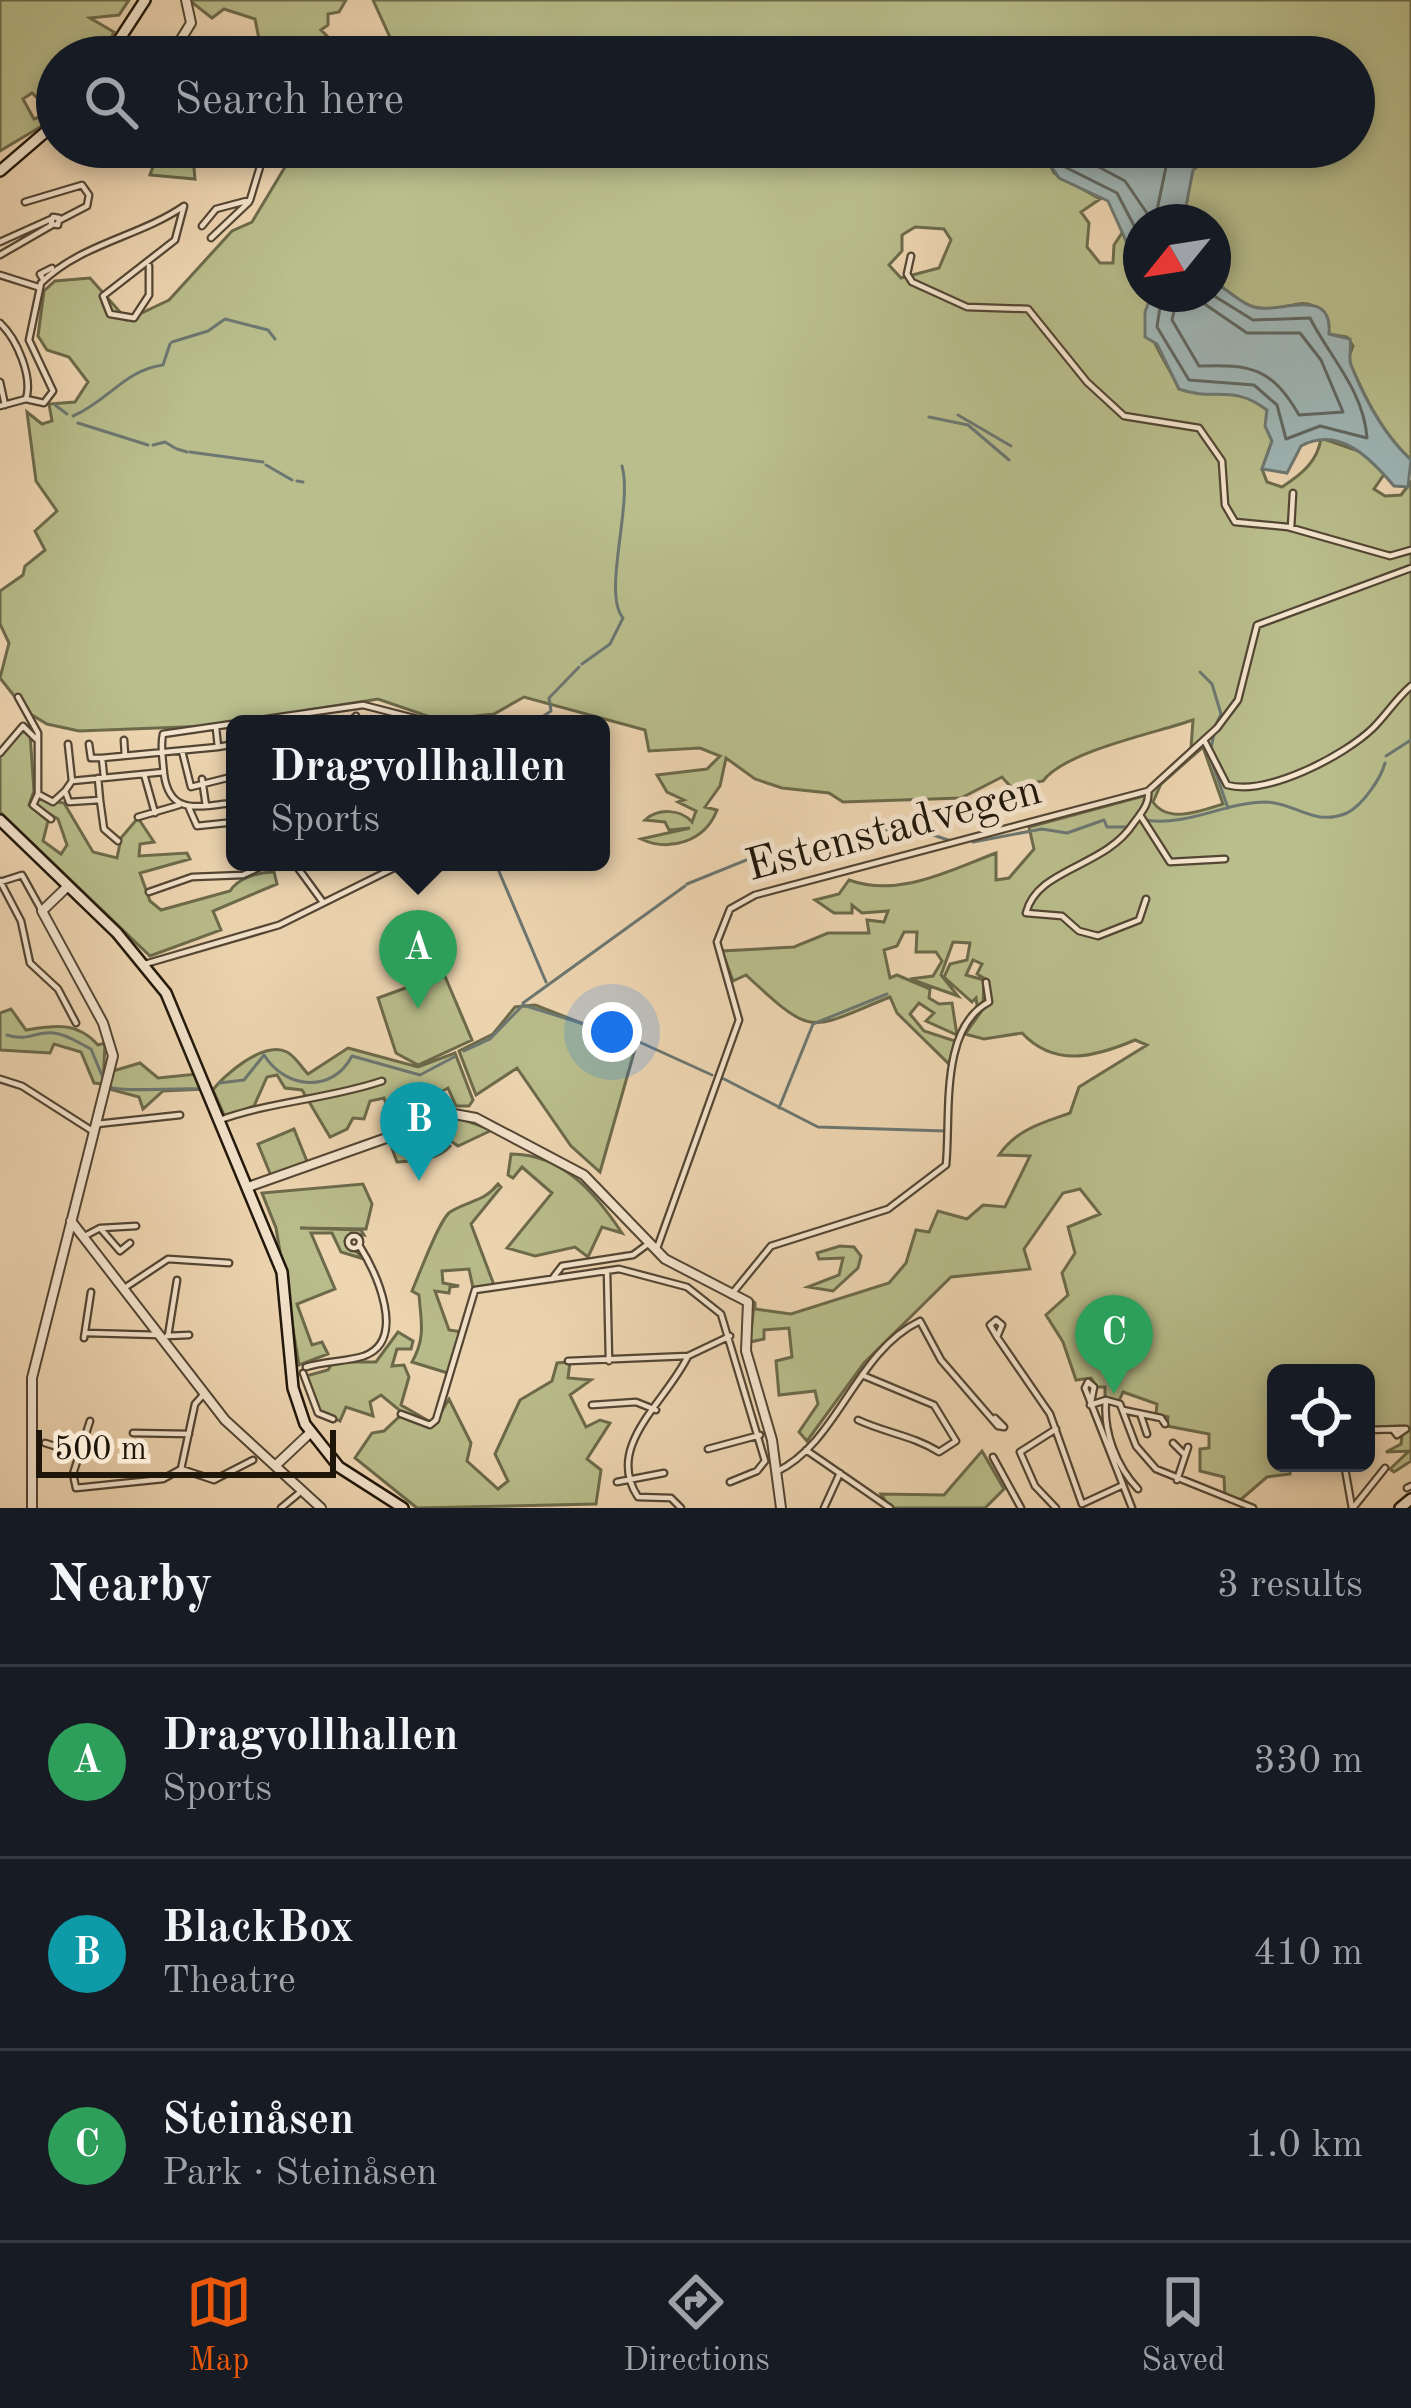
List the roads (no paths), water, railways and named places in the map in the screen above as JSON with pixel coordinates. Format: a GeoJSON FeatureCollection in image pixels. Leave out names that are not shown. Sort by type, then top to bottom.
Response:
{"type":"FeatureCollection","features":[{"type":"Feature","properties":{"kind":"main road"},"geometry":{"type":"LineString","coordinates":[[121,36],[143,1]]}},
{"type":"Feature","properties":{"kind":"main road"},"geometry":{"type":"LineString","coordinates":[[0,171],[36,140]]}},
{"type":"Feature","properties":{"kind":"main road"},"geometry":{"type":"LineString","coordinates":[[0,820],[146,968],[167,998],[282,1279],[312,1436],[349,1475],[403,1508]]}},
{"type":"Feature","properties":{"kind":"main road"},"geometry":{"type":"LineString","coordinates":[[1400,1508],[1410,1491]]}},
{"type":"Feature","properties":{"kind":"street"},"geometry":{"type":"LineString","coordinates":[[183,36],[192,21],[186,0]]}},
{"type":"Feature","properties":{"kind":"street"},"geometry":{"type":"LineString","coordinates":[[212,238],[249,202],[260,168]]}},
{"type":"Feature","properties":{"kind":"street"},"geometry":{"type":"LineString","coordinates":[[0,242],[87,206],[84,187],[70,185],[26,202]]}},
{"type":"Feature","properties":{"kind":"street"},"geometry":{"type":"LineString","coordinates":[[202,226],[216,209],[249,202]]}},
{"type":"Feature","properties":{"kind":"street"},"geometry":{"type":"LineString","coordinates":[[0,384],[3,406],[26,400],[44,403],[53,391],[29,340],[38,287],[44,279],[108,239],[160,222],[184,206],[177,238],[148,266],[103,296],[110,314],[134,318],[149,295],[148,266]]}},
{"type":"Feature","properties":{"kind":"street"},"geometry":{"type":"LineString","coordinates":[[0,255],[51,222]]}},
{"type":"Feature","properties":{"kind":"street"},"geometry":{"type":"LineString","coordinates":[[911,256],[907,277],[912,282],[967,307],[1029,310],[1087,382],[1124,416],[1199,428],[1222,461],[1225,505],[1231,520],[1251,527],[1291,528],[1390,556],[1411,550]]}},
{"type":"Feature","properties":{"kind":"street"},"geometry":{"type":"LineString","coordinates":[[44,279],[40,274],[52,268]]}},
{"type":"Feature","properties":{"kind":"street"},"geometry":{"type":"LineString","coordinates":[[0,275],[38,287]]}},
{"type":"Feature","properties":{"kind":"street"},"geometry":{"type":"LineString","coordinates":[[0,323],[13,340],[28,380],[26,400]]}},
{"type":"Feature","properties":{"kind":"street"},"geometry":{"type":"LineString","coordinates":[[1291,528],[1293,493]]}},
{"type":"Feature","properties":{"kind":"street","name":"Estenstadvegen"},"geometry":{"type":"LineString","coordinates":[[652,1248],[739,1020],[717,942],[734,905],[764,893],[1148,791],[1204,740],[1241,693],[1257,626],[1411,568]]}},
{"type":"Feature","properties":{"kind":"street"},"geometry":{"type":"LineString","coordinates":[[1204,740],[1227,785],[1268,785],[1335,756],[1375,727],[1411,686]]}},
{"type":"Feature","properties":{"kind":"street"},"geometry":{"type":"LineString","coordinates":[[18,697],[38,731],[38,794],[32,803],[51,819]]}},
{"type":"Feature","properties":{"kind":"street"},"geometry":{"type":"LineString","coordinates":[[318,715],[363,705],[402,715]]}},
{"type":"Feature","properties":{"kind":"street"},"geometry":{"type":"LineString","coordinates":[[0,753],[23,726],[36,739]]}},
{"type":"Feature","properties":{"kind":"street"},"geometry":{"type":"LineString","coordinates":[[226,727],[167,731],[161,739],[167,793],[179,805],[226,804]]}},
{"type":"Feature","properties":{"kind":"street"},"geometry":{"type":"LineString","coordinates":[[216,728],[218,747]]}},
{"type":"Feature","properties":{"kind":"street"},"geometry":{"type":"LineString","coordinates":[[124,740],[125,756]]}},
{"type":"Feature","properties":{"kind":"street"},"geometry":{"type":"LineString","coordinates":[[89,743],[91,758],[226,746]]}},
{"type":"Feature","properties":{"kind":"street"},"geometry":{"type":"LineString","coordinates":[[143,743],[144,754]]}},
{"type":"Feature","properties":{"kind":"street"},"geometry":{"type":"LineString","coordinates":[[38,794],[52,802],[72,781],[68,744]]}},
{"type":"Feature","properties":{"kind":"street"},"geometry":{"type":"LineString","coordinates":[[182,751],[187,785],[226,778]]}},
{"type":"Feature","properties":{"kind":"street"},"geometry":{"type":"LineString","coordinates":[[102,758],[104,830],[118,841]]}},
{"type":"Feature","properties":{"kind":"street"},"geometry":{"type":"LineString","coordinates":[[72,781],[164,772]]}},
{"type":"Feature","properties":{"kind":"street"},"geometry":{"type":"LineString","coordinates":[[145,774],[155,813]]}},
{"type":"Feature","properties":{"kind":"street"},"geometry":{"type":"LineString","coordinates":[[203,783],[206,806]]}},
{"type":"Feature","properties":{"kind":"street"},"geometry":{"type":"LineString","coordinates":[[65,791],[69,802],[100,800]]}},
{"type":"Feature","properties":{"kind":"street","name":"Estenstadvegen"},"geometry":{"type":"LineString","coordinates":[[1146,899],[1139,920],[1104,936],[1083,932],[1062,916],[1026,913],[1048,882],[1118,847],[1140,815],[1148,791]]}},
{"type":"Feature","properties":{"kind":"street"},"geometry":{"type":"LineString","coordinates":[[138,817],[179,805]]}},
{"type":"Feature","properties":{"kind":"street"},"geometry":{"type":"LineString","coordinates":[[189,808],[197,826],[226,823]]}},
{"type":"Feature","properties":{"kind":"street"},"geometry":{"type":"LineString","coordinates":[[1140,815],[1170,862],[1225,859]]}},
{"type":"Feature","properties":{"kind":"street"},"geometry":{"type":"LineString","coordinates":[[148,892],[192,877],[239,876],[250,871]]}},
{"type":"Feature","properties":{"kind":"street"},"geometry":{"type":"LineString","coordinates":[[300,871],[322,901]]}},
{"type":"Feature","properties":{"kind":"street"},"geometry":{"type":"LineString","coordinates":[[146,968],[161,958],[255,934],[387,871]]}},
{"type":"Feature","properties":{"kind":"street"},"geometry":{"type":"LineString","coordinates":[[32,1508],[30,1388],[112,1045],[22,874],[0,882],[21,921],[30,963],[58,989],[76,1022]]}},
{"type":"Feature","properties":{"kind":"street"},"geometry":{"type":"LineString","coordinates":[[44,910],[68,890]]}},
{"type":"Feature","properties":{"kind":"street"},"geometry":{"type":"LineString","coordinates":[[44,910],[68,890]]}},
{"type":"Feature","properties":{"kind":"street"},"geometry":{"type":"LineString","coordinates":[[731,1294],[772,1246],[888,1209],[946,1165],[952,1054],[976,1008],[988,1002],[986,982]]}},
{"type":"Feature","properties":{"kind":"street"},"geometry":{"type":"LineString","coordinates":[[0,1079],[22,1086],[95,1128],[180,1115]]}},
{"type":"Feature","properties":{"kind":"street"},"geometry":{"type":"LineString","coordinates":[[220,1120],[249,1109],[334,1097],[382,1081]]}},
{"type":"Feature","properties":{"kind":"street"},"geometry":{"type":"LineString","coordinates":[[249,1190],[440,1117],[463,1114],[594,1182],[652,1248],[686,1274],[749,1306],[745,1368],[765,1461],[757,1471],[730,1482]]}},
{"type":"Feature","properties":{"kind":"street"},"geometry":{"type":"LineString","coordinates":[[71,1221],[204,1394],[316,1508]]}},
{"type":"Feature","properties":{"kind":"street"},"geometry":{"type":"LineString","coordinates":[[83,1237],[101,1228],[136,1226]]}},
{"type":"Feature","properties":{"kind":"street"},"geometry":{"type":"LineString","coordinates":[[101,1228],[120,1251],[130,1243]]}},
{"type":"Feature","properties":{"kind":"street"},"geometry":{"type":"LineString","coordinates":[[333,1419],[318,1413],[298,1371],[369,1354],[385,1338],[387,1316],[359,1245]]}},
{"type":"Feature","properties":{"kind":"street"},"geometry":{"type":"LineString","coordinates":[[552,1279],[562,1266],[652,1248]]}},
{"type":"Feature","properties":{"kind":"street"},"geometry":{"type":"LineString","coordinates":[[123,1289],[168,1259],[229,1263]]}},
{"type":"Feature","properties":{"kind":"street"},"geometry":{"type":"LineString","coordinates":[[607,1271],[609,1361]]}},
{"type":"Feature","properties":{"kind":"street"},"geometry":{"type":"LineString","coordinates":[[401,1414],[430,1425],[436,1420],[475,1290],[635,1271],[687,1287],[719,1311],[745,1368],[782,1508]]}},
{"type":"Feature","properties":{"kind":"street"},"geometry":{"type":"LineString","coordinates":[[163,1337],[177,1280]]}},
{"type":"Feature","properties":{"kind":"street"},"geometry":{"type":"LineString","coordinates":[[91,1292],[86,1336],[189,1335]]}},
{"type":"Feature","properties":{"kind":"street"},"geometry":{"type":"LineString","coordinates":[[774,1469],[806,1450],[888,1343],[920,1321],[940,1360],[995,1418]]}},
{"type":"Feature","properties":{"kind":"street"},"geometry":{"type":"LineString","coordinates":[[568,1361],[688,1356],[730,1336]]}},
{"type":"Feature","properties":{"kind":"street"},"geometry":{"type":"LineString","coordinates":[[997,1336],[1042,1399],[1083,1506],[1121,1486]]}},
{"type":"Feature","properties":{"kind":"street"},"geometry":{"type":"LineString","coordinates":[[681,1508],[671,1498],[638,1497],[625,1461],[634,1435],[656,1410],[688,1356]]}},
{"type":"Feature","properties":{"kind":"street"},"geometry":{"type":"LineString","coordinates":[[858,1420],[892,1435],[917,1438],[939,1452],[956,1441],[952,1426],[934,1405],[862,1375]]}},
{"type":"Feature","properties":{"kind":"street"},"geometry":{"type":"LineString","coordinates":[[90,1421],[73,1480],[81,1489],[167,1478],[182,1468],[195,1404],[204,1394]]}},
{"type":"Feature","properties":{"kind":"street"},"geometry":{"type":"LineString","coordinates":[[1106,1400],[1104,1420],[1123,1471],[1138,1489]]}},
{"type":"Feature","properties":{"kind":"street"},"geometry":{"type":"LineString","coordinates":[[1132,1508],[1090,1405],[1106,1400],[1123,1410],[1161,1418],[1165,1424]]}},
{"type":"Feature","properties":{"kind":"street"},"geometry":{"type":"LineString","coordinates":[[592,1405],[637,1402],[656,1410]]}},
{"type":"Feature","properties":{"kind":"street"},"geometry":{"type":"LineString","coordinates":[[1123,1410],[1139,1451],[1177,1480],[1252,1508]]}},
{"type":"Feature","properties":{"kind":"street"},"geometry":{"type":"LineString","coordinates":[[1140,1414],[1147,1434]]}},
{"type":"Feature","properties":{"kind":"street"},"geometry":{"type":"LineString","coordinates":[[1056,1430],[1019,1452],[1038,1489],[1056,1508]]}},
{"type":"Feature","properties":{"kind":"street"},"geometry":{"type":"LineString","coordinates":[[1375,1430],[1394,1431]]}},
{"type":"Feature","properties":{"kind":"street"},"geometry":{"type":"LineString","coordinates":[[133,1432],[189,1434]]}},
{"type":"Feature","properties":{"kind":"street"},"geometry":{"type":"LineString","coordinates":[[708,1449],[760,1435]]}},
{"type":"Feature","properties":{"kind":"street"},"geometry":{"type":"LineString","coordinates":[[277,1468],[312,1436]]}},
{"type":"Feature","properties":{"kind":"street"},"geometry":{"type":"LineString","coordinates":[[45,1443],[80,1454]]}},
{"type":"Feature","properties":{"kind":"street"},"geometry":{"type":"LineString","coordinates":[[1173,1443],[1185,1455]]}},
{"type":"Feature","properties":{"kind":"street"},"geometry":{"type":"LineString","coordinates":[[1177,1480],[1188,1447]]}},
{"type":"Feature","properties":{"kind":"street"},"geometry":{"type":"LineString","coordinates":[[806,1450],[890,1508]]}},
{"type":"Feature","properties":{"kind":"street"},"geometry":{"type":"LineString","coordinates":[[993,1457],[1021,1508]]}},
{"type":"Feature","properties":{"kind":"street"},"geometry":{"type":"LineString","coordinates":[[182,1468],[214,1480],[253,1460]]}},
{"type":"Feature","properties":{"kind":"street"},"geometry":{"type":"LineString","coordinates":[[1352,1508],[1385,1468]]}},
{"type":"Feature","properties":{"kind":"street"},"geometry":{"type":"LineString","coordinates":[[1346,1472],[1352,1508]]}},
{"type":"Feature","properties":{"kind":"street"},"geometry":{"type":"LineString","coordinates":[[617,1482],[664,1473]]}},
{"type":"Feature","properties":{"kind":"street"},"geometry":{"type":"LineString","coordinates":[[824,1508],[841,1473]]}},
{"type":"Feature","properties":{"kind":"street"},"geometry":{"type":"LineString","coordinates":[[281,1508],[298,1494]]}},
{"type":"Feature","properties":{"kind":"water"},"geometry":{"type":"Polygon","coordinates":[[[1052,168],[1195,168],[1186,204],[1123,204],[1123,234],[1108,201],[1059,178],[1052,168]]]}},
{"type":"Feature","properties":{"kind":"water"},"geometry":{"type":"Polygon","coordinates":[[[1231,294],[1254,307],[1302,305],[1322,310],[1329,334],[1350,339],[1350,362],[1362,391],[1411,460],[1408,487],[1394,486],[1354,448],[1329,440],[1301,446],[1287,473],[1262,469],[1272,441],[1265,426],[1267,410],[1243,397],[1179,389],[1157,344],[1145,337],[1145,312],[1231,312],[1231,294]]]}},
{"type":"Feature","properties":{"kind":"waterway"},"geometry":{"type":"LineString","coordinates":[[172,342],[208,331],[225,319],[268,330],[275,339]]}},
{"type":"Feature","properties":{"kind":"waterway"},"geometry":{"type":"LineString","coordinates":[[73,416],[127,379],[163,365],[170,344]]}},
{"type":"Feature","properties":{"kind":"waterway"},"geometry":{"type":"LineString","coordinates":[[55,405],[67,414]]}},
{"type":"Feature","properties":{"kind":"waterway"},"geometry":{"type":"LineString","coordinates":[[958,415],[1011,446]]}},
{"type":"Feature","properties":{"kind":"waterway"},"geometry":{"type":"LineString","coordinates":[[929,417],[968,425],[1009,460]]}},
{"type":"Feature","properties":{"kind":"waterway"},"geometry":{"type":"LineString","coordinates":[[78,423],[148,445]]}},
{"type":"Feature","properties":{"kind":"waterway"},"geometry":{"type":"LineString","coordinates":[[153,445],[165,442],[175,448]]}},
{"type":"Feature","properties":{"kind":"waterway"},"geometry":{"type":"LineString","coordinates":[[177,449],[187,452]]}},
{"type":"Feature","properties":{"kind":"waterway"},"geometry":{"type":"LineString","coordinates":[[190,452],[263,462]]}},
{"type":"Feature","properties":{"kind":"waterway"},"geometry":{"type":"LineString","coordinates":[[266,465],[292,480]]}},
{"type":"Feature","properties":{"kind":"waterway"},"geometry":{"type":"LineString","coordinates":[[582,664],[610,644],[623,618],[616,589],[624,503],[622,466]]}},
{"type":"Feature","properties":{"kind":"waterway"},"geometry":{"type":"LineString","coordinates":[[297,481],[303,482]]}},
{"type":"Feature","properties":{"kind":"waterway"},"geometry":{"type":"LineString","coordinates":[[545,715],[551,711],[549,698],[579,667]]}},
{"type":"Feature","properties":{"kind":"waterway"},"geometry":{"type":"LineString","coordinates":[[1200,672],[1212,684],[1221,714],[1215,727]]}},
{"type":"Feature","properties":{"kind":"waterway"},"geometry":{"type":"LineString","coordinates":[[1211,748],[1214,734]]}},
{"type":"Feature","properties":{"kind":"waterway"},"geometry":{"type":"LineString","coordinates":[[1386,756],[1411,740]]}},
{"type":"Feature","properties":{"kind":"waterway"},"geometry":{"type":"LineString","coordinates":[[1208,751],[1228,808]]}},
{"type":"Feature","properties":{"kind":"waterway"},"geometry":{"type":"LineString","coordinates":[[1145,820],[1176,820],[1266,802],[1335,817],[1365,798],[1385,763]]}},
{"type":"Feature","properties":{"kind":"waterway"},"geometry":{"type":"LineString","coordinates":[[973,842],[1042,829],[1067,833],[1104,820],[1107,827],[1127,827]]}},
{"type":"Feature","properties":{"kind":"waterway"},"geometry":{"type":"LineString","coordinates":[[863,832],[912,828],[951,841]]}},
{"type":"Feature","properties":{"kind":"waterway"},"geometry":{"type":"LineString","coordinates":[[687,884],[766,852],[826,845],[856,834]]}},
{"type":"Feature","properties":{"kind":"waterway"},"geometry":{"type":"LineString","coordinates":[[499,871],[546,982]]}},
{"type":"Feature","properties":{"kind":"waterway"},"geometry":{"type":"LineString","coordinates":[[523,1003],[685,886]]}},
{"type":"Feature","properties":{"kind":"waterway"},"geometry":{"type":"LineString","coordinates":[[779,1108],[813,1024],[887,994]]}},
{"type":"Feature","properties":{"kind":"waterway"},"geometry":{"type":"LineString","coordinates":[[464,1051],[490,1039],[523,1005],[635,1040],[712,1075]]}},
{"type":"Feature","properties":{"kind":"waterway"},"geometry":{"type":"LineString","coordinates":[[7,1035],[69,1037],[91,1049],[103,1078]]}},
{"type":"Feature","properties":{"kind":"waterway"},"geometry":{"type":"LineString","coordinates":[[219,1083],[244,1080],[264,1055],[284,1075],[309,1082],[333,1076],[352,1056],[420,1075],[454,1057]]}},
{"type":"Feature","properties":{"kind":"waterway"},"geometry":{"type":"LineString","coordinates":[[722,1078],[818,1127],[945,1131]]}},
{"type":"Feature","properties":{"kind":"waterway"},"geometry":{"type":"LineString","coordinates":[[110,1087],[202,1089]]}},
{"type":"Feature","properties":{"kind":"place","name":"Dragvollhallen"},"geometry":{"type":"Point","coordinates":[418,1009]}},
{"type":"Feature","properties":{"kind":"place","name":"BlackBox"},"geometry":{"type":"Point","coordinates":[419,1181]}},
{"type":"Feature","properties":{"kind":"place","name":"Steinåsen"},"geometry":{"type":"Point","coordinates":[1114,1394]}}]}
